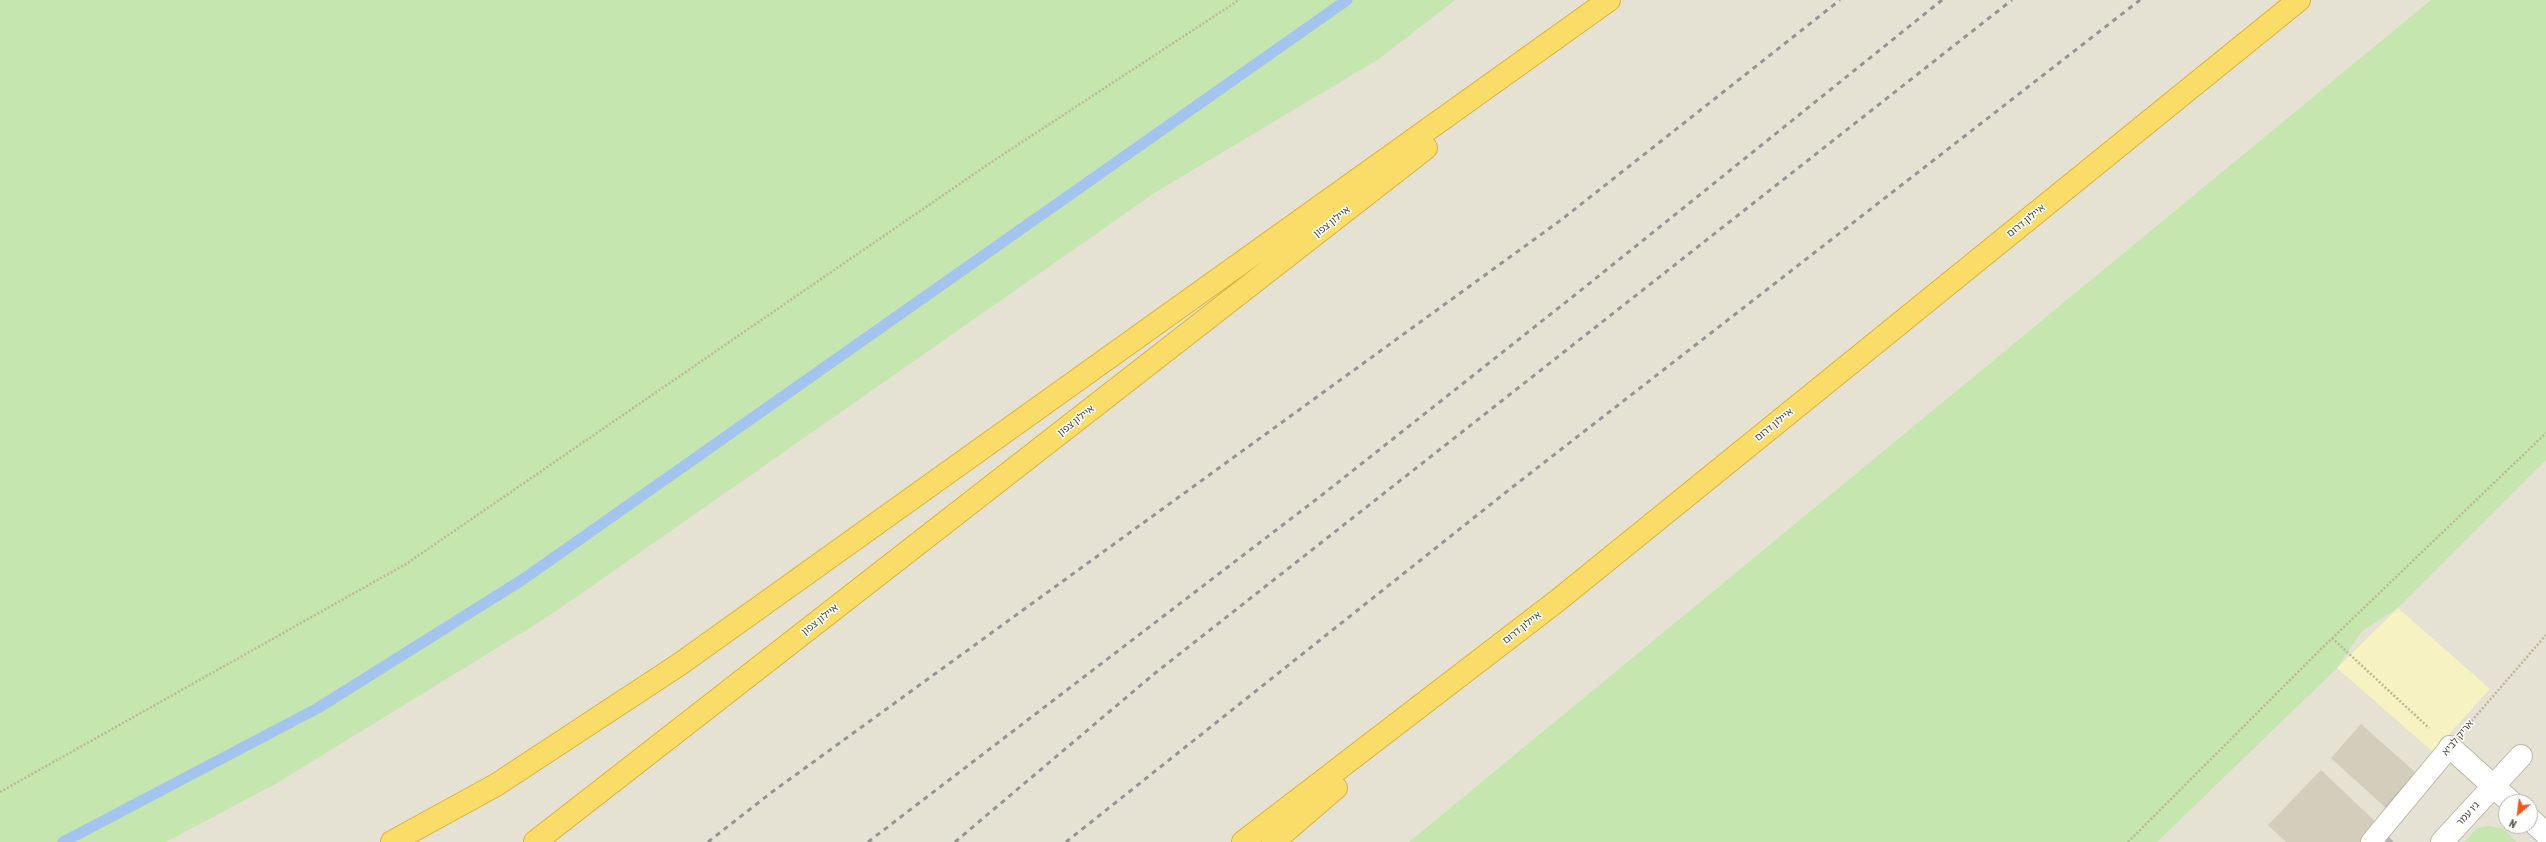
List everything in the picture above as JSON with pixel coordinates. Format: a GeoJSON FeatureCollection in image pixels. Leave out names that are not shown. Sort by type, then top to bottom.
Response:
{"type":"FeatureCollection","features":[{"type":"Feature","properties":{"kind":"highway"},"geometry":{"type":"LineString","coordinates":[[392,842],[496,785],[680,664],[1609,0]]}},
{"type":"Feature","properties":{"kind":"highway","name":"איילון צפון"},"geometry":{"type":"LineString","coordinates":[[535,842],[1617,0]]}},
{"type":"Feature","properties":{"kind":"highway","name":"איילון דרום"},"geometry":{"type":"LineString","coordinates":[[1243,842],[1557,601],[2299,0]]}},
{"type":"Feature","properties":{"kind":"highway"},"geometry":{"type":"LineString","coordinates":[[1273,842],[1557,601]]}},
{"type":"Feature","properties":{"kind":"street"},"geometry":{"type":"LineString","coordinates":[[2450,747],[2502,794]]}},
{"type":"Feature","properties":{"kind":"street","name":"ג׳ו עמר"},"geometry":{"type":"LineString","coordinates":[[2442,842],[2521,756]]}},
{"type":"Feature","properties":{"kind":"street"},"geometry":{"type":"LineString","coordinates":[[2538,827],[2546,834]]}},
{"type":"Feature","properties":{"kind":"lane","name":"אריק לביא"},"geometry":{"type":"LineString","coordinates":[[2371,842],[2450,747]]}},
{"type":"Feature","properties":{"kind":"path"},"geometry":{"type":"LineString","coordinates":[[0,792],[406,564],[990,163],[1239,0]]}},
{"type":"Feature","properties":{"kind":"path"},"geometry":{"type":"LineString","coordinates":[[2128,842],[2332,638],[2546,433]]}},
{"type":"Feature","properties":{"kind":"path","name":"אריק לביא"},"geometry":{"type":"LineString","coordinates":[[2450,747],[2546,635]]}},
{"type":"Feature","properties":{"kind":"path"},"geometry":{"type":"LineString","coordinates":[[2332,638],[2450,747]]}},
{"type":"Feature","properties":{"kind":"shaded area"},"geometry":{"type":"Polygon","coordinates":[[[0,0],[2546,0],[2546,842],[0,842],[0,0]]]}},
{"type":"Feature","properties":{"kind":"green space"},"geometry":{"type":"Polygon","coordinates":[[[0,0],[1455,0],[1379,59],[1156,192],[549,616],[277,783],[166,842],[0,842],[0,0]]]}},
{"type":"Feature","properties":{"kind":"green space"},"geometry":{"type":"Polygon","coordinates":[[[2431,0],[2546,0],[2546,460],[2398,608],[2362,631],[2337,668],[2157,842],[1409,842],[2431,0]]]}},
{"type":"Feature","properties":{"kind":"green space"},"geometry":{"type":"Polygon","coordinates":[[[2487,826],[2498,827],[2498,834],[2508,834],[2517,842],[2464,842],[2477,828],[2487,826]]]}},
{"type":"Feature","properties":{"kind":"sand"},"geometry":{"type":"Polygon","coordinates":[[[2398,608],[2490,689],[2433,752],[2337,668],[2398,608]]]}},
{"type":"Feature","properties":{"kind":"building"},"geometry":{"type":"Polygon","coordinates":[[[2361,724],[2415,772],[2385,807],[2331,758],[2361,724]]]}},
{"type":"Feature","properties":{"kind":"building"},"geometry":{"type":"Polygon","coordinates":[[[2321,770],[2382,828],[2368,842],[2286,842],[2268,825],[2321,770]]]}},
{"type":"Feature","properties":{"kind":"waterway"},"geometry":{"type":"LineString","coordinates":[[63,842],[318,708],[522,580],[1347,0]]}},
{"type":"Feature","properties":{"kind":"railway"},"geometry":{"type":"LineString","coordinates":[[708,842],[772,792],[1561,220],[1840,0]]}},
{"type":"Feature","properties":{"kind":"railway"},"geometry":{"type":"LineString","coordinates":[[868,842],[1322,495],[1585,287],[1942,0]]}},
{"type":"Feature","properties":{"kind":"railway"},"geometry":{"type":"LineString","coordinates":[[955,842],[1154,674],[2012,0]]}},
{"type":"Feature","properties":{"kind":"railway"},"geometry":{"type":"LineString","coordinates":[[1066,842],[1510,489],[2140,0]]}}]}
